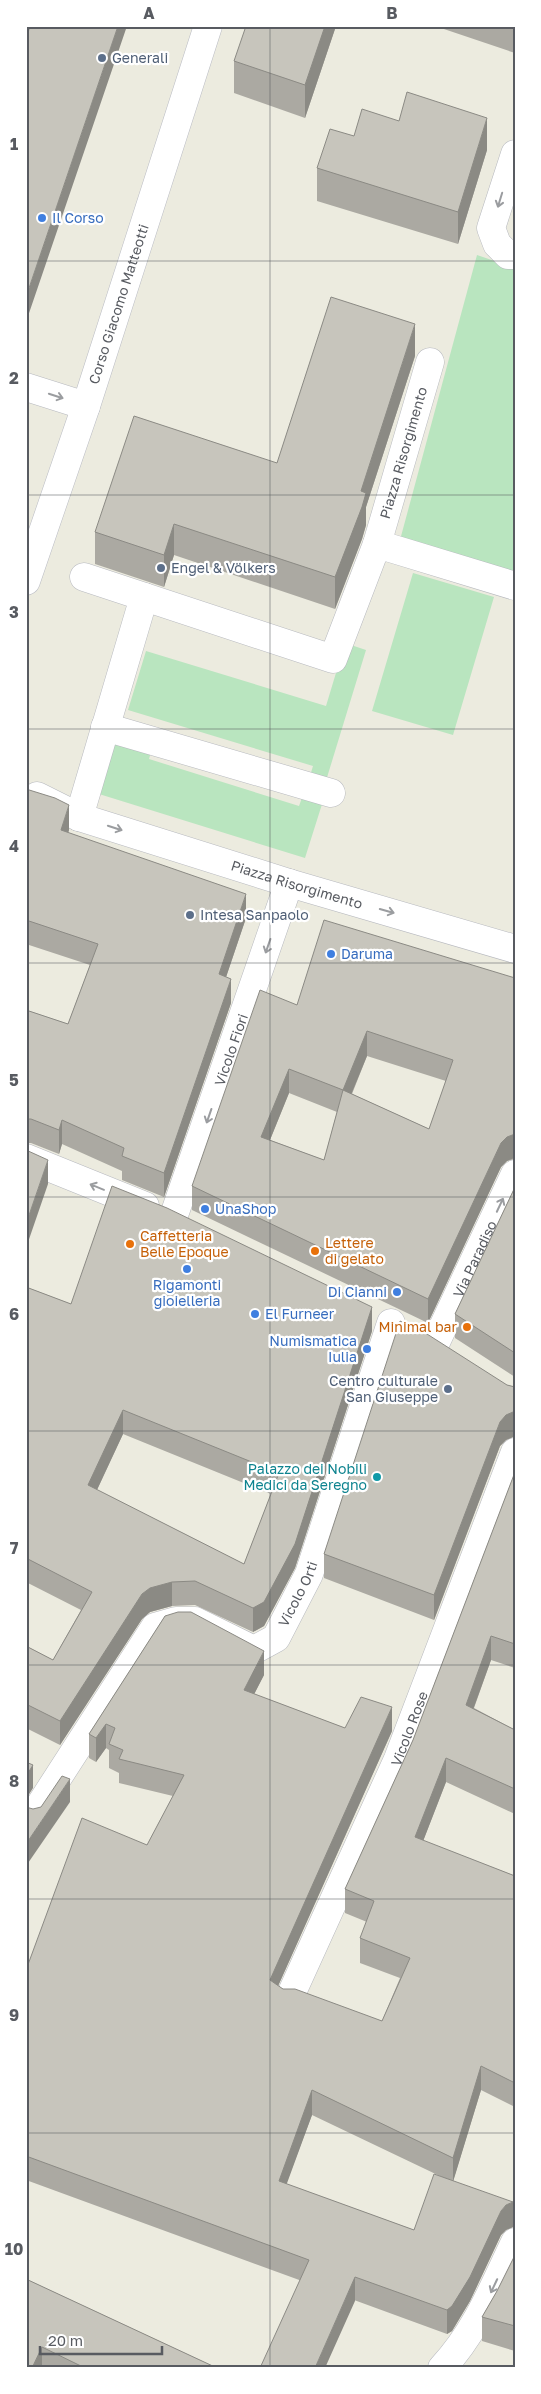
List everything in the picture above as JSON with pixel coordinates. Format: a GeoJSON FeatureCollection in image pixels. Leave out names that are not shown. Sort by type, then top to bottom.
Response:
{"type":"FeatureCollection","features":[{"type":"Feature","properties":{"kind":"street","name":"Corso Giacomo Matteotti"},"geometry":{"type":"LineString","coordinates":[[26,581],[86,406],[208,26]]}},
{"type":"Feature","properties":{"kind":"street"},"geometry":{"type":"LineString","coordinates":[[515,154],[491,228],[496,244],[508,255],[515,255]]}},
{"type":"Feature","properties":{"kind":"street","name":"Piazza Risorgimento"},"geometry":{"type":"LineString","coordinates":[[84,577],[333,659],[377,544],[430,362]]}},
{"type":"Feature","properties":{"kind":"street"},"geometry":{"type":"LineString","coordinates":[[26,387],[86,406]]}},
{"type":"Feature","properties":{"kind":"street"},"geometry":{"type":"LineString","coordinates":[[377,544],[515,586]]}},
{"type":"Feature","properties":{"kind":"street"},"geometry":{"type":"LineString","coordinates":[[79,817],[144,598]]}},
{"type":"Feature","properties":{"kind":"street"},"geometry":{"type":"LineString","coordinates":[[105,727],[331,793]]}},
{"type":"Feature","properties":{"kind":"street","name":"Piazza Risorgimento"},"geometry":{"type":"LineString","coordinates":[[37,796],[79,817],[290,883],[515,949]]}},
{"type":"Feature","properties":{"kind":"street","name":"Vicolo Fiori"},"geometry":{"type":"LineString","coordinates":[[173,1218],[290,883]]}},
{"type":"Feature","properties":{"kind":"street"},"geometry":{"type":"LineString","coordinates":[[26,1158],[199,1230]]}},
{"type":"Feature","properties":{"kind":"street","name":"Via Paradiso"},"geometry":{"type":"LineString","coordinates":[[435,1344],[515,1174]]}},
{"type":"Feature","properties":{"kind":"street"},"geometry":{"type":"LineString","coordinates":[[367,1311],[435,1344],[459,1360]]}},
{"type":"Feature","properties":{"kind":"street","name":"Vicolo Orti"},"geometry":{"type":"LineString","coordinates":[[33,1816],[155,1627],[176,1622],[195,1621],[254,1650],[276,1638],[309,1574],[391,1322]]}},
{"type":"Feature","properties":{"kind":"street","name":"Vicolo Rose"},"geometry":{"type":"LineString","coordinates":[[289,1999],[398,1759],[515,1452]]}},
{"type":"Feature","properties":{"kind":"street"},"geometry":{"type":"LineString","coordinates":[[442,2368],[476,2323],[515,2242]]}},
{"type":"Feature","properties":{"kind":"green space"},"geometry":{"type":"Polygon","coordinates":[[[477,255],[515,268],[515,576],[400,540],[477,255]]]}},
{"type":"Feature","properties":{"kind":"green space"},"geometry":{"type":"Polygon","coordinates":[[[413,573],[494,597],[453,735],[372,711],[413,573]]]}},
{"type":"Feature","properties":{"kind":"green space"},"geometry":{"type":"Polygon","coordinates":[[[345,643],[366,650],[325,784],[309,779],[313,766],[128,710],[146,651],[326,706],[345,643]]]}},
{"type":"Feature","properties":{"kind":"green space"},"geometry":{"type":"Polygon","coordinates":[[[118,734],[153,745],[149,759],[299,806],[303,795],[323,801],[305,858],[99,794],[118,734]]]}},
{"type":"Feature","properties":{"kind":"building"},"geometry":{"type":"Polygon","coordinates":[[[30,26],[118,26],[26,297],[26,39],[30,26]]]}},
{"type":"Feature","properties":{"kind":"building"},"geometry":{"type":"Polygon","coordinates":[[[246,26],[325,26],[305,85],[234,61],[246,26]]]}},
{"type":"Feature","properties":{"kind":"building"},"geometry":{"type":"Polygon","coordinates":[[[407,92],[487,118],[458,212],[317,168],[330,129],[354,136],[362,109],[399,121],[407,92]]]}},
{"type":"Feature","properties":{"kind":"building"},"geometry":{"type":"Polygon","coordinates":[[[331,297],[415,324],[361,491],[366,493],[362,507],[335,577],[174,524],[164,555],[95,532],[134,416],[277,463],[331,297]]]}},
{"type":"Feature","properties":{"kind":"building"},"geometry":{"type":"Polygon","coordinates":[[[26,789],[55,798],[69,805],[61,830],[246,894],[219,974],[231,979],[164,1173],[122,1156],[124,1148],[62,1120],[59,1130],[31,1119],[26,1119],[26,1010],[68,1024],[98,944],[26,920],[26,789]]]}},
{"type":"Feature","properties":{"kind":"building"},"geometry":{"type":"Polygon","coordinates":[[[324,920],[515,978],[515,1134],[507,1137],[501,1143],[428,1299],[192,1186],[260,990],[297,1005],[324,920]],[[367,1031],[343,1090],[429,1129],[453,1060],[367,1031]],[[289,1069],[261,1137],[324,1160],[343,1090],[289,1069]]]}},
{"type":"Feature","properties":{"kind":"building"},"geometry":{"type":"Polygon","coordinates":[[[26,1150],[48,1160],[26,1224],[26,1150]]]}},
{"type":"Feature","properties":{"kind":"building"},"geometry":{"type":"Polygon","coordinates":[[[112,1186],[167,1208],[372,1307],[295,1544],[264,1602],[253,1608],[195,1581],[172,1582],[150,1588],[142,1594],[60,1721],[26,1704],[26,1646],[53,1660],[92,1592],[26,1558],[26,1287],[71,1304],[112,1186]],[[123,1410],[88,1485],[244,1564],[279,1473],[123,1410]]]}},
{"type":"Feature","properties":{"kind":"building"},"geometry":{"type":"Polygon","coordinates":[[[515,1187],[515,1353],[455,1314],[515,1187]]]}},
{"type":"Feature","properties":{"kind":"building","name":"Palazzo dei Nobili Medici da Seregno"},"geometry":{"type":"Polygon","coordinates":[[[400,1321],[427,1334],[507,1385],[515,1387],[515,1413],[506,1415],[500,1422],[434,1595],[324,1554],[400,1321]]]}},
{"type":"Feature","properties":{"kind":"building"},"geometry":{"type":"Polygon","coordinates":[[[515,1472],[515,1644],[491,1636],[466,1705],[515,1730],[515,1789],[446,1758],[415,1837],[515,1876],[515,2083],[481,2066],[453,2158],[312,2090],[279,2181],[414,2230],[434,2174],[513,2202],[506,2205],[501,2211],[470,2277],[452,2306],[447,2310],[355,2277],[315,2368],[260,2368],[309,2260],[26,2156],[26,1970],[82,1818],[147,1845],[184,1775],[119,1759],[123,1750],[109,1744],[115,1728],[106,1724],[96,1738],[89,1734],[165,1616],[178,1612],[191,1612],[264,1651],[244,1690],[345,1728],[361,1697],[392,1707],[270,1980],[283,1989],[295,1989],[382,2021],[410,1958],[360,1938],[374,1901],[345,1889],[413,1740],[515,1472]]]}},
{"type":"Feature","properties":{"kind":"building"},"geometry":{"type":"Polygon","coordinates":[[[26,1762],[33,1765],[26,1776],[26,1762]]]}},
{"type":"Feature","properties":{"kind":"building"},"geometry":{"type":"Polygon","coordinates":[[[62,1776],[70,1779],[26,1844],[26,1807],[33,1809],[41,1807],[62,1776]]]}},
{"type":"Feature","properties":{"kind":"building"},"geometry":{"type":"Polygon","coordinates":[[[515,2255],[515,2326],[482,2317],[515,2255]]]}},
{"type":"Feature","properties":{"kind":"building"},"geometry":{"type":"Polygon","coordinates":[[[26,2279],[217,2368],[85,2368],[42,2347],[32,2368],[26,2368],[26,2279]]]}},
{"type":"Feature","properties":{"kind":"place","name":"Generali"},"geometry":{"type":"Point","coordinates":[102,58]}},
{"type":"Feature","properties":{"kind":"place","name":"Il Corso"},"geometry":{"type":"Point","coordinates":[42,218]}},
{"type":"Feature","properties":{"kind":"place","name":"Engel & Völkers"},"geometry":{"type":"Point","coordinates":[161,568]}},
{"type":"Feature","properties":{"kind":"place","name":"Intesa Sanpaolo"},"geometry":{"type":"Point","coordinates":[190,915]}},
{"type":"Feature","properties":{"kind":"place","name":"Daruma"},"geometry":{"type":"Point","coordinates":[331,954]}},
{"type":"Feature","properties":{"kind":"place","name":"UnaShop"},"geometry":{"type":"Point","coordinates":[205,1209]}},
{"type":"Feature","properties":{"kind":"place","name":"Caffetteria Belle Epoque"},"geometry":{"type":"Point","coordinates":[130,1244]}},
{"type":"Feature","properties":{"kind":"place","name":"Lettere di gelato"},"geometry":{"type":"Point","coordinates":[315,1251]}},
{"type":"Feature","properties":{"kind":"place","name":"Rigamonti gioielleria"},"geometry":{"type":"Point","coordinates":[187,1269]}},
{"type":"Feature","properties":{"kind":"place","name":"Di Cianni"},"geometry":{"type":"Point","coordinates":[397,1292]}},
{"type":"Feature","properties":{"kind":"place","name":"El Furneer"},"geometry":{"type":"Point","coordinates":[255,1314]}},
{"type":"Feature","properties":{"kind":"place","name":"Minimal bar"},"geometry":{"type":"Point","coordinates":[467,1327]}},
{"type":"Feature","properties":{"kind":"place","name":"Numismatica Iulia"},"geometry":{"type":"Point","coordinates":[367,1349]}},
{"type":"Feature","properties":{"kind":"place","name":"Centro culturale San Giuseppe"},"geometry":{"type":"Point","coordinates":[448,1389]}},
{"type":"Feature","properties":{"kind":"place","name":"Palazzo dei Nobili Medici da Seregno"},"geometry":{"type":"Point","coordinates":[377,1477]}}]}
